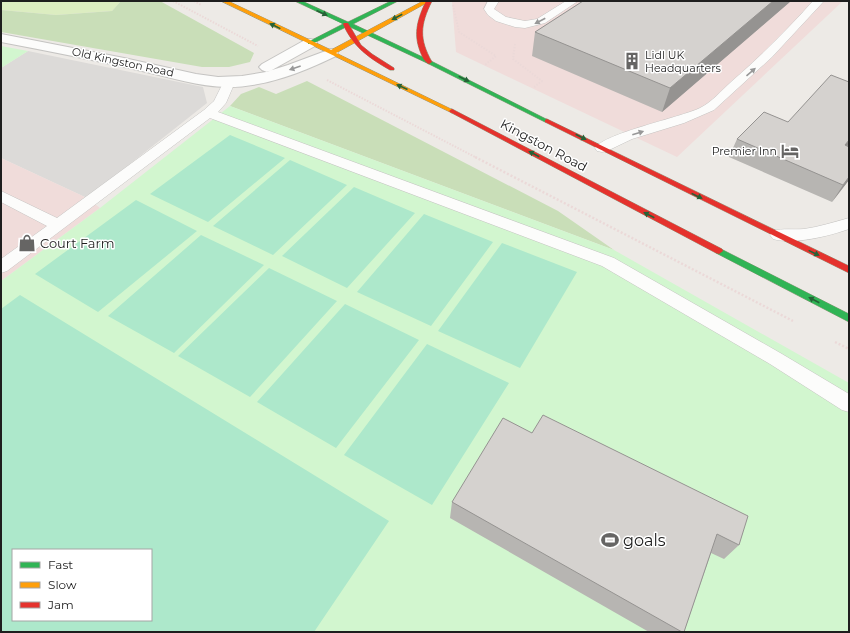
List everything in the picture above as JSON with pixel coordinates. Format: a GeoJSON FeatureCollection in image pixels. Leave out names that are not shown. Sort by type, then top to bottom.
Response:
{"type":"FeatureCollection","features":[{"type":"Feature","properties":{"kind":"main road","name":"Kingston Road"},"geometry":{"type":"LineString","coordinates":[[224,1],[330,53],[438,103],[599,189],[849,318]]}},
{"type":"Feature","properties":{"kind":"main road","name":"Kingston Road"},"geometry":{"type":"LineString","coordinates":[[298,1],[430,62],[849,270]]}},
{"type":"Feature","properties":{"kind":"main road"},"geometry":{"type":"LineString","coordinates":[[310,43],[346,24],[396,1]]}},
{"type":"Feature","properties":{"kind":"main road"},"geometry":{"type":"LineString","coordinates":[[330,53],[428,1]]}},
{"type":"Feature","properties":{"kind":"main road"},"geometry":{"type":"LineString","coordinates":[[428,1],[422,13],[418,37],[422,50],[430,62]]}},
{"type":"Feature","properties":{"kind":"main road"},"geometry":{"type":"LineString","coordinates":[[346,24],[353,41],[363,51],[423,91],[438,103]]}},
{"type":"Feature","properties":{"kind":"street","name":"Old Kingston Road"},"geometry":{"type":"LineString","coordinates":[[1,38],[67,50],[202,80],[229,82],[246,81],[273,75],[300,66],[330,53]]}},
{"type":"Feature","properties":{"kind":"street"},"geometry":{"type":"LineString","coordinates":[[246,81],[274,62],[310,43]]}},
{"type":"Feature","properties":{"kind":"lane"},"geometry":{"type":"LineString","coordinates":[[494,1],[489,7],[492,14],[500,19],[518,25],[531,25],[538,23],[573,1]]}},
{"type":"Feature","properties":{"kind":"lane"},"geometry":{"type":"LineString","coordinates":[[602,148],[618,140],[691,116],[711,106],[760,64],[819,1]]}},
{"type":"Feature","properties":{"kind":"lane"},"geometry":{"type":"LineString","coordinates":[[1,267],[209,113],[220,103],[229,82]]}},
{"type":"Feature","properties":{"kind":"lane"},"geometry":{"type":"LineString","coordinates":[[209,113],[608,262],[776,359],[849,404]]}},
{"type":"Feature","properties":{"kind":"lane"},"geometry":{"type":"LineString","coordinates":[[1,196],[58,225]]}},
{"type":"Feature","properties":{"kind":"lane"},"geometry":{"type":"LineString","coordinates":[[778,235],[817,232],[849,223]]}},
{"type":"Feature","properties":{"kind":"path"},"geometry":{"type":"LineString","coordinates":[[173,1],[254,45],[261,47]]}},
{"type":"Feature","properties":{"kind":"path"},"geometry":{"type":"LineString","coordinates":[[452,1],[459,32],[496,56],[486,64]]}},
{"type":"Feature","properties":{"kind":"path"},"geometry":{"type":"LineString","coordinates":[[518,25],[513,59],[542,81],[532,89]]}},
{"type":"Feature","properties":{"kind":"path"},"geometry":{"type":"LineString","coordinates":[[322,77],[800,324]]}},
{"type":"Feature","properties":{"kind":"path"},"geometry":{"type":"LineString","coordinates":[[835,342],[849,349]]}},
{"type":"Feature","properties":{"kind":"shaded area"},"geometry":{"type":"Polygon","coordinates":[[[452,1],[843,1],[677,157],[456,52],[452,1]]]}},
{"type":"Feature","properties":{"kind":"shaded area"},"geometry":{"type":"Polygon","coordinates":[[[28,51],[203,87],[207,103],[87,198],[1,158],[1,68],[28,51]]]}},
{"type":"Feature","properties":{"kind":"shaded area","name":"Court Farm"},"geometry":{"type":"Polygon","coordinates":[[[1,158],[87,198],[100,208],[1,281],[1,158]]]}},
{"type":"Feature","properties":{"kind":"green space"},"geometry":{"type":"Polygon","coordinates":[[[1,1],[121,1],[112,11],[56,15],[1,10],[1,1]]]}},
{"type":"Feature","properties":{"kind":"green space"},"geometry":{"type":"Polygon","coordinates":[[[121,1],[160,1],[254,53],[250,62],[229,67],[202,67],[1,32],[1,10],[56,15],[112,11],[121,1]]]}},
{"type":"Feature","properties":{"kind":"green space"},"geometry":{"type":"Polygon","coordinates":[[[1,46],[28,51],[1,68],[1,46]]]}},
{"type":"Feature","properties":{"kind":"green space"},"geometry":{"type":"Polygon","coordinates":[[[307,81],[558,211],[614,250],[230,106],[241,94],[259,87],[276,94],[307,81]]]}},
{"type":"Feature","properties":{"kind":"green space"},"geometry":{"type":"Polygon","coordinates":[[[230,106],[614,250],[849,383],[849,632],[1,632],[1,281],[100,208],[230,106]]]}},
{"type":"Feature","properties":{"kind":"green space"},"geometry":{"type":"Polygon","coordinates":[[[230,135],[285,158],[208,222],[150,194],[230,135]]]}},
{"type":"Feature","properties":{"kind":"green space"},"geometry":{"type":"Polygon","coordinates":[[[290,160],[347,185],[273,255],[213,226],[290,160]]]}},
{"type":"Feature","properties":{"kind":"green space"},"geometry":{"type":"Polygon","coordinates":[[[354,187],[415,213],[347,288],[282,256],[354,187]]]}},
{"type":"Feature","properties":{"kind":"green space"},"geometry":{"type":"Polygon","coordinates":[[[136,200],[197,231],[98,312],[35,274],[136,200]]]}},
{"type":"Feature","properties":{"kind":"green space"},"geometry":{"type":"Polygon","coordinates":[[[424,214],[493,242],[431,326],[357,292],[424,214]]]}},
{"type":"Feature","properties":{"kind":"green space"},"geometry":{"type":"Polygon","coordinates":[[[201,235],[264,265],[174,353],[108,316],[201,235]]]}},
{"type":"Feature","properties":{"kind":"green space"},"geometry":{"type":"Polygon","coordinates":[[[502,243],[577,272],[520,368],[438,331],[502,243]]]}},
{"type":"Feature","properties":{"kind":"green space"},"geometry":{"type":"Polygon","coordinates":[[[269,268],[337,301],[250,397],[178,356],[269,268]]]}},
{"type":"Feature","properties":{"kind":"green space"},"geometry":{"type":"Polygon","coordinates":[[[20,295],[389,521],[314,632],[1,632],[1,309],[20,295]]]}},
{"type":"Feature","properties":{"kind":"green space"},"geometry":{"type":"Polygon","coordinates":[[[345,304],[419,340],[336,448],[257,402],[345,304]]]}},
{"type":"Feature","properties":{"kind":"green space"},"geometry":{"type":"Polygon","coordinates":[[[427,344],[509,383],[432,505],[344,455],[427,344]]]}},
{"type":"Feature","properties":{"kind":"building","name":"Lidl UK Headquarters"},"geometry":{"type":"Polygon","coordinates":[[[583,1],[773,1],[670,88],[535,32],[583,1]]]}},
{"type":"Feature","properties":{"kind":"building","name":"Premier Inn"},"geometry":{"type":"Polygon","coordinates":[[[831,75],[849,82],[849,140],[845,145],[849,147],[849,177],[843,185],[737,139],[764,112],[788,122],[831,75]]]}},
{"type":"Feature","properties":{"kind":"building","name":"goals"},"geometry":{"type":"Polygon","coordinates":[[[543,415],[748,516],[739,545],[717,534],[684,632],[452,502],[503,418],[532,433],[543,415]]]}},
{"type":"Feature","properties":{"kind":"traffic: fast"},"geometry":{"type":"LineString","coordinates":[[298,1],[429,62],[547,121]]}},
{"type":"Feature","properties":{"kind":"traffic: fast"},"geometry":{"type":"LineString","coordinates":[[310,43],[395,1]]}},
{"type":"Feature","properties":{"kind":"traffic: fast"},"geometry":{"type":"LineString","coordinates":[[719,251],[849,318]]}},
{"type":"Feature","properties":{"kind":"traffic: slow"},"geometry":{"type":"LineString","coordinates":[[224,1],[452,111]]}},
{"type":"Feature","properties":{"kind":"traffic: slow"},"geometry":{"type":"LineString","coordinates":[[331,53],[427,1]]}},
{"type":"Feature","properties":{"kind":"traffic: jam"},"geometry":{"type":"LineString","coordinates":[[429,1],[422,17],[419,32],[421,46],[429,62]]}},
{"type":"Feature","properties":{"kind":"traffic: jam"},"geometry":{"type":"LineString","coordinates":[[346,24],[354,40],[364,51],[392,69]]}},
{"type":"Feature","properties":{"kind":"traffic: jam"},"geometry":{"type":"LineString","coordinates":[[452,111],[719,251]]}},
{"type":"Feature","properties":{"kind":"traffic: jam"},"geometry":{"type":"LineString","coordinates":[[547,121],[849,270]]}},
{"type":"Feature","properties":{"kind":"place","name":"Lidl UK Headquarters"},"geometry":{"type":"Point","coordinates":[632,61]}},
{"type":"Feature","properties":{"kind":"place","name":"Premier Inn"},"geometry":{"type":"Point","coordinates":[790,151]}},
{"type":"Feature","properties":{"kind":"place","name":"Court Farm"},"geometry":{"type":"Point","coordinates":[27,243]}},
{"type":"Feature","properties":{"kind":"place","name":"goals"},"geometry":{"type":"Point","coordinates":[610,540]}}]}
